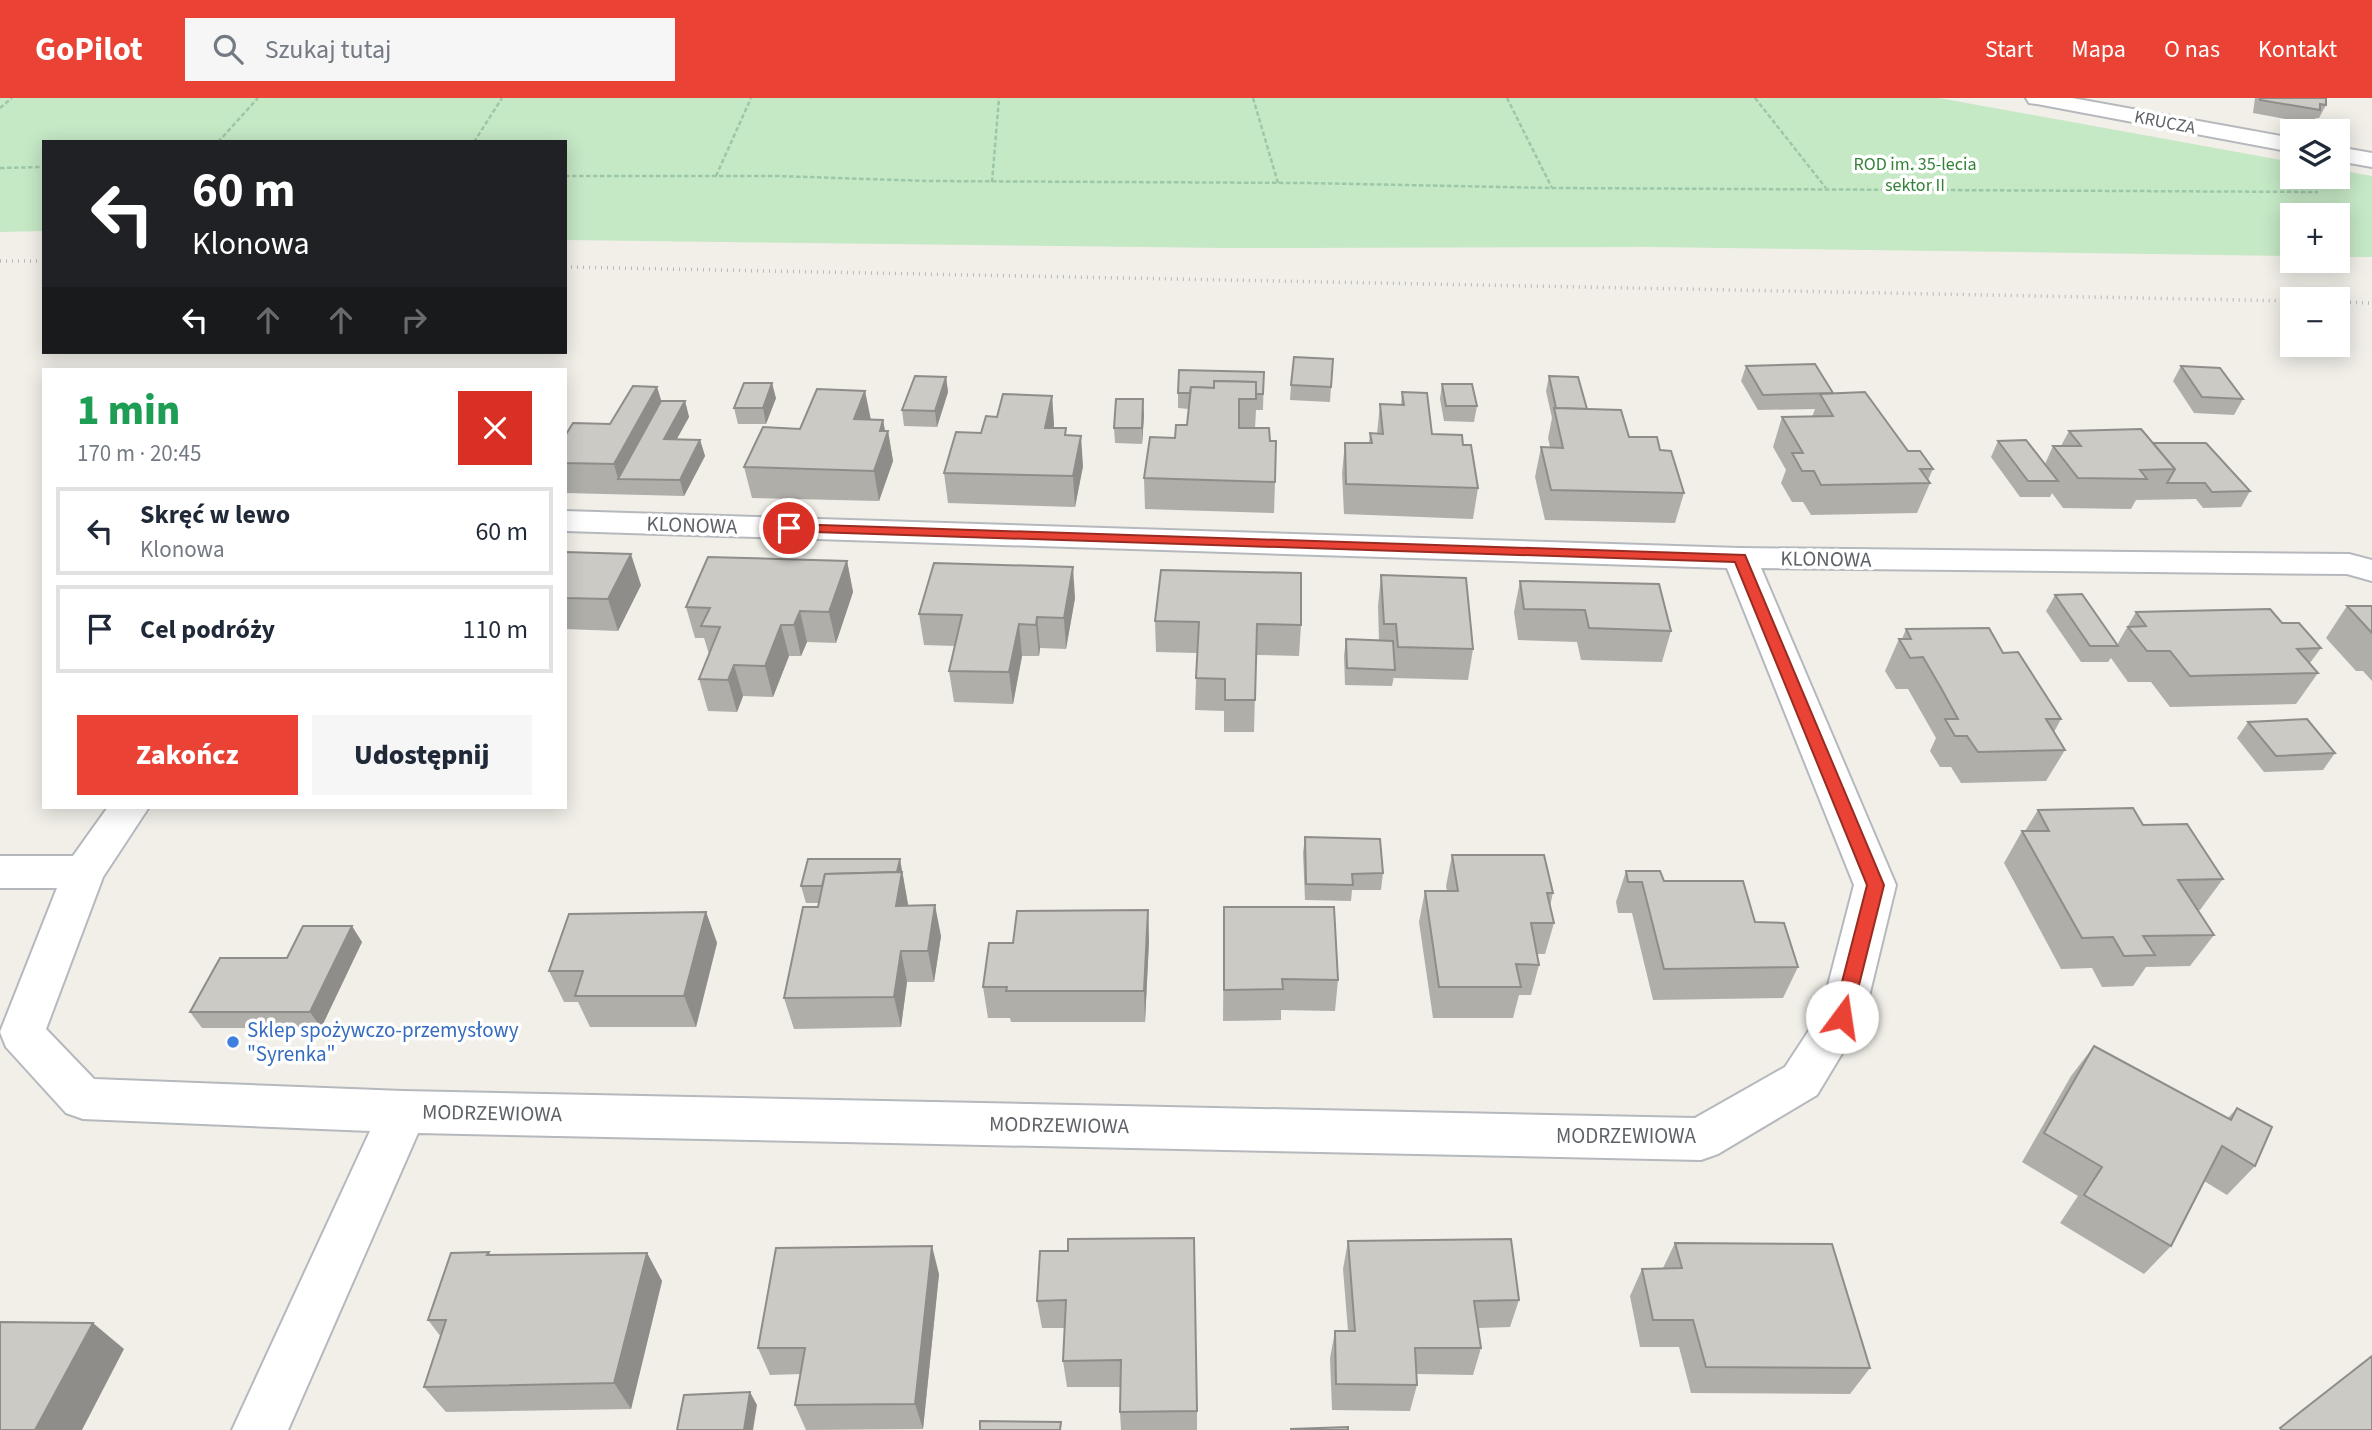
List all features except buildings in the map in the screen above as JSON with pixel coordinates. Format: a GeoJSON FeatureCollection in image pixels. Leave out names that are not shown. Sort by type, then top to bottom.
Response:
{"type":"FeatureCollection","features":[{"type":"Feature","properties":{"kind":"street","name":"KRUCZA"},"geometry":{"type":"LineString","coordinates":[[2037,98],[2280,143]]}},
{"type":"Feature","properties":{"kind":"street"},"geometry":{"type":"LineString","coordinates":[[2350,156],[2372,160]]}},
{"type":"Feature","properties":{"kind":"street","name":"KLONOWA"},"geometry":{"type":"LineString","coordinates":[[567,521],[1740,558],[2349,564],[2372,571]]}},
{"type":"Feature","properties":{"kind":"street","name":"MODRZEWIOWA"},"geometry":{"type":"LineString","coordinates":[[84,872],[22,1034],[83,1099],[403,1112],[1701,1139],[1801,1080],[1842,1017],[1875,885],[1740,558]]}},
{"type":"Feature","properties":{"kind":"street"},"geometry":{"type":"LineString","coordinates":[[0,872],[84,872],[129,809]]}},
{"type":"Feature","properties":{"kind":"street"},"geometry":{"type":"LineString","coordinates":[[260,1430],[403,1112]]}},
{"type":"Feature","properties":{"kind":"path"},"geometry":{"type":"LineString","coordinates":[[0,108],[12,98]]}},
{"type":"Feature","properties":{"kind":"path"},"geometry":{"type":"LineString","coordinates":[[220,140],[258,98]]}},
{"type":"Feature","properties":{"kind":"path"},"geometry":{"type":"LineString","coordinates":[[475,140],[502,98]]}},
{"type":"Feature","properties":{"kind":"path"},"geometry":{"type":"LineString","coordinates":[[716,176],[751,98]]}},
{"type":"Feature","properties":{"kind":"path"},"geometry":{"type":"LineString","coordinates":[[992,181],[999,98]]}},
{"type":"Feature","properties":{"kind":"path"},"geometry":{"type":"LineString","coordinates":[[1253,98],[1278,183]]}},
{"type":"Feature","properties":{"kind":"path"},"geometry":{"type":"LineString","coordinates":[[1507,98],[1552,188]]}},
{"type":"Feature","properties":{"kind":"path"},"geometry":{"type":"LineString","coordinates":[[1755,98],[1827,188]]}},
{"type":"Feature","properties":{"kind":"path"},"geometry":{"type":"LineString","coordinates":[[0,168],[42,167]]}},
{"type":"Feature","properties":{"kind":"path"},"geometry":{"type":"LineString","coordinates":[[567,176],[1552,188],[2330,192]]}},
{"type":"Feature","properties":{"kind":"green space","name":"ROD im. 35-lecia sektor II"},"geometry":{"type":"Polygon","coordinates":[[[0,98],[1939,98],[2280,160],[2280,189],[2350,189],[2350,172],[2372,176],[2372,257],[2350,257],[2350,203],[2280,203],[2280,256],[1652,247],[1228,248],[567,240],[567,140],[42,140],[42,231],[0,232],[0,98]]]}},
{"type":"Feature","properties":{"kind":"railway"},"geometry":{"type":"LineString","coordinates":[[0,261],[42,261]]}},
{"type":"Feature","properties":{"kind":"railway"},"geometry":{"type":"LineString","coordinates":[[567,267],[2280,301]]}},
{"type":"Feature","properties":{"kind":"railway"},"geometry":{"type":"LineString","coordinates":[[2350,302],[2372,303]]}},
{"type":"Feature","properties":{"kind":"place","name":"Sklep spożywczo-przemysłowy \"Syrenka\""},"geometry":{"type":"Point","coordinates":[233,1042]}},
{"type":"Feature","properties":{"kind":"route"},"geometry":{"type":"LineString","coordinates":[[789,528],[1740,558],[1875,885],[1842,1017]]}}]}
